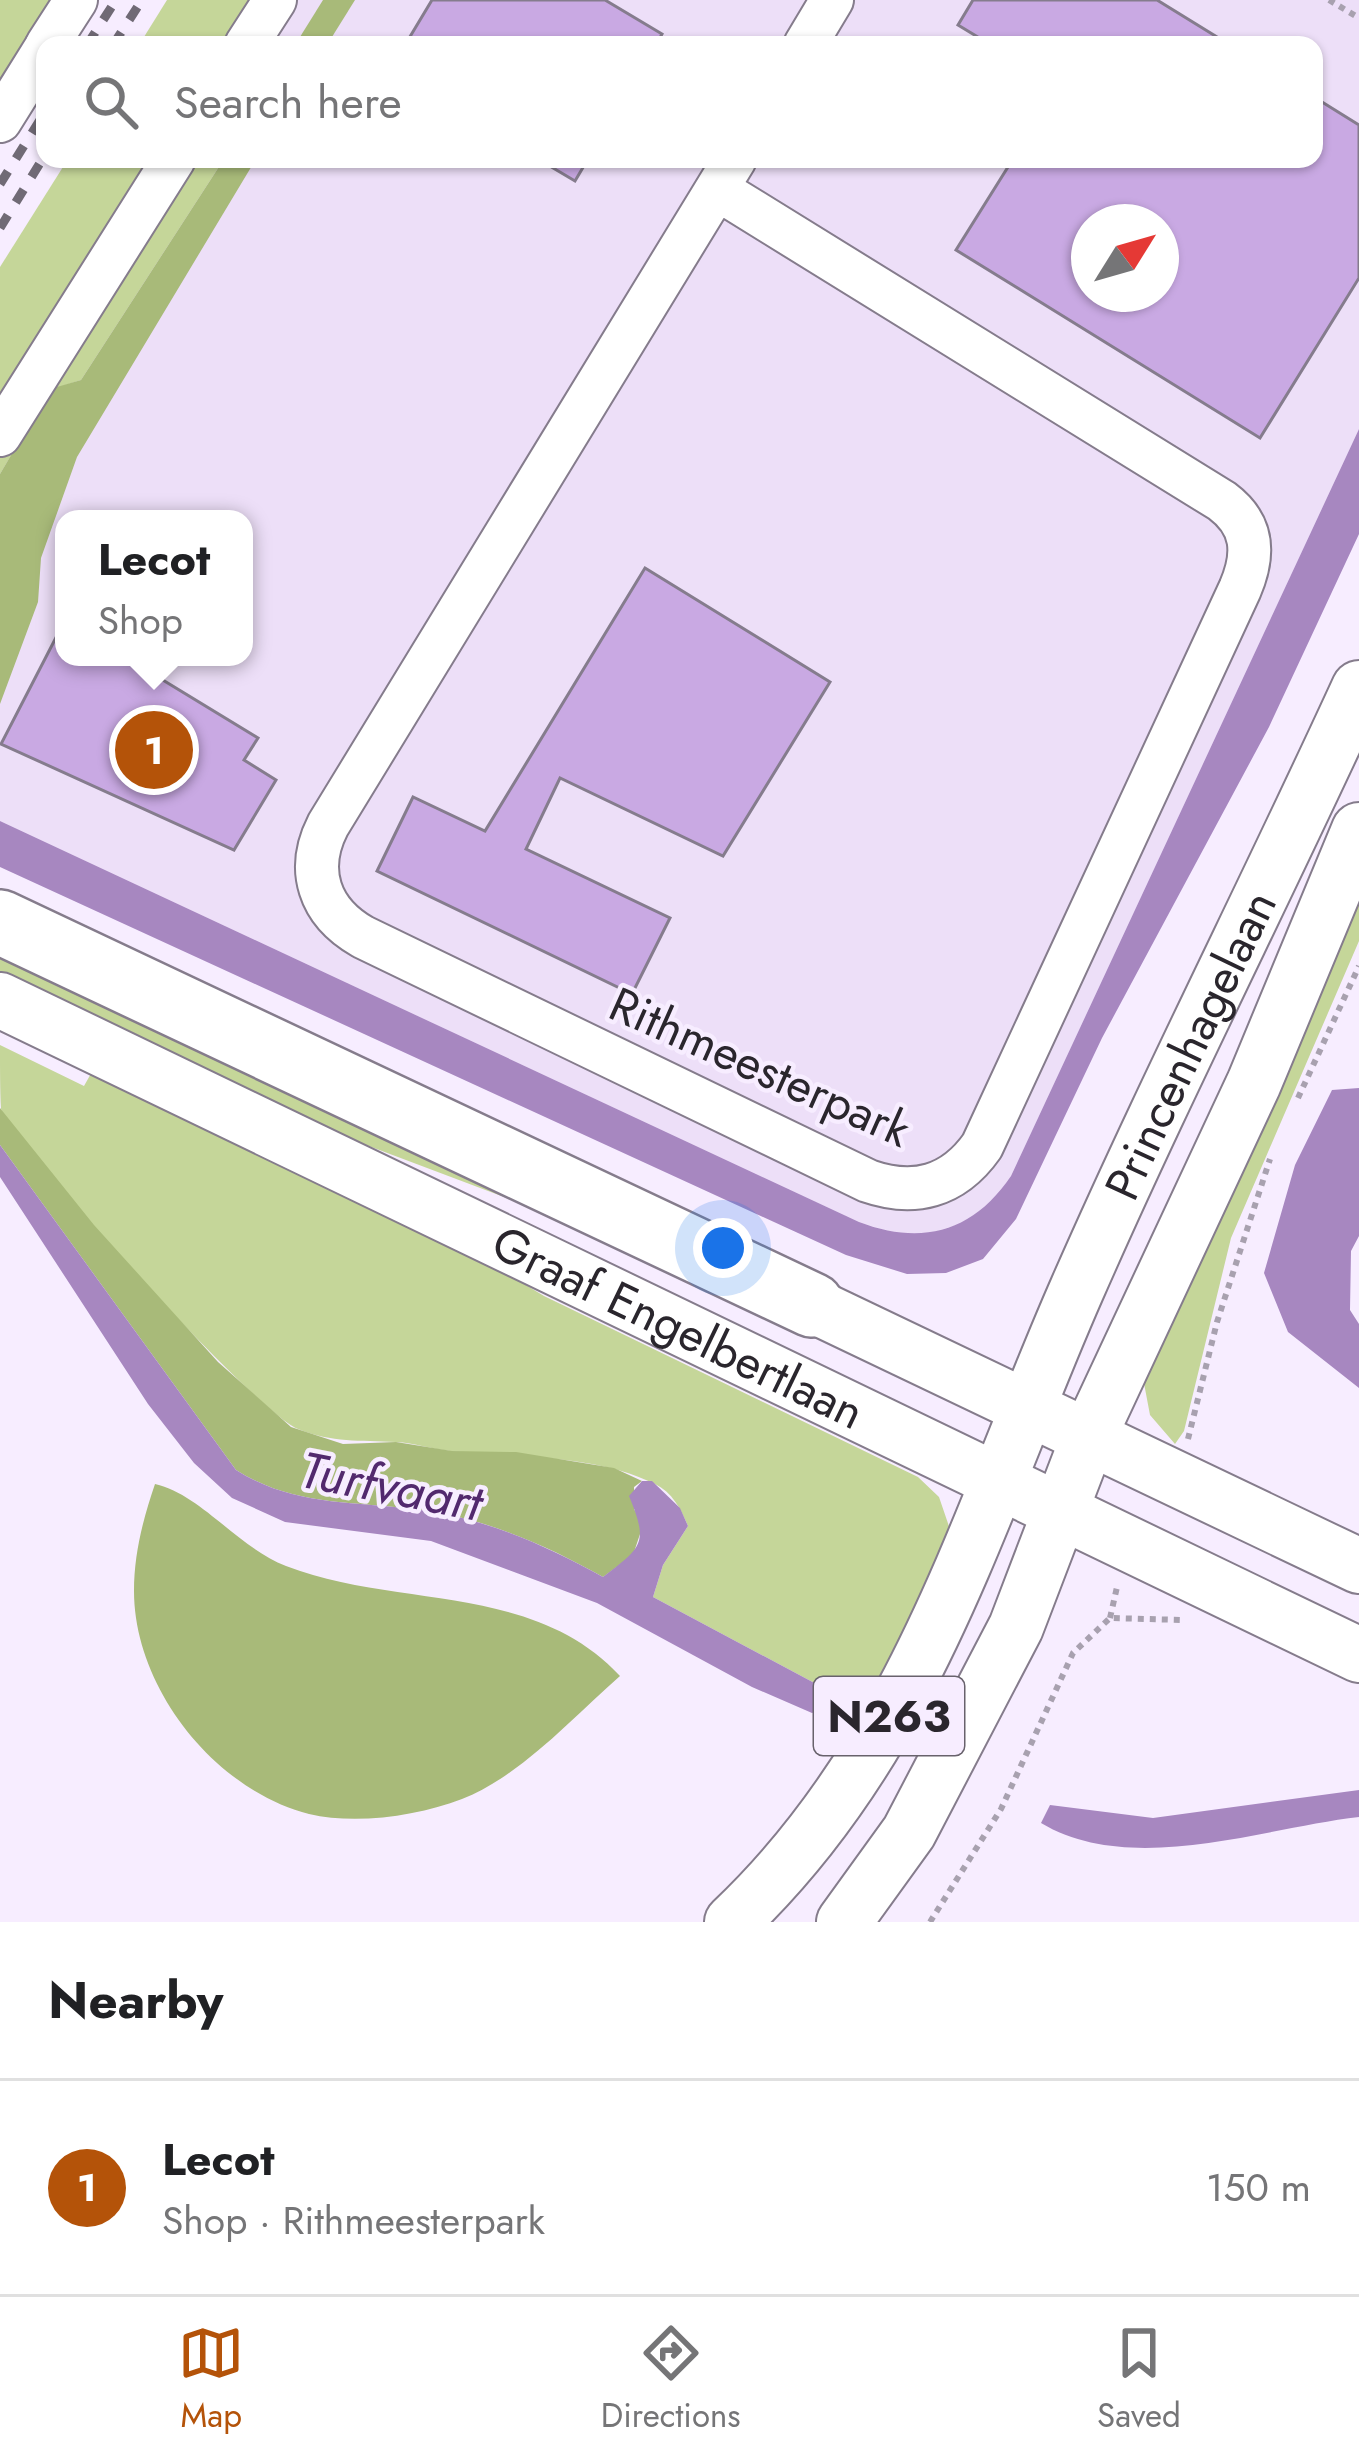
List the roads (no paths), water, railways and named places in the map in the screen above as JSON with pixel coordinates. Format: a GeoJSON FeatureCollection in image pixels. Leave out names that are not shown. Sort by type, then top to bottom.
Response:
{"type":"FeatureCollection","features":[{"type":"Feature","properties":{"kind":"highway","name":"Graaf Engelbertlaan"},"geometry":{"type":"LineString","coordinates":[[0,922],[812,1305]]}},
{"type":"Feature","properties":{"kind":"main road","name":"Princenhagelaan"},"geometry":{"type":"LineString","coordinates":[[1030,1408],[1077,1289],[1359,688]]}},
{"type":"Feature","properties":{"kind":"main road","name":"Princenhagelaan"},"geometry":{"type":"LineString","coordinates":[[1090,1436],[1254,1083],[1359,830]]}},
{"type":"Feature","properties":{"kind":"main road","name":"Graaf Engelbertlaan"},"geometry":{"type":"LineString","coordinates":[[0,1000],[1359,1655]]}},
{"type":"Feature","properties":{"kind":"main road","name":"Graaf Engelbertlaan"},"geometry":{"type":"LineString","coordinates":[[812,1305],[1359,1566]]}},
{"type":"Feature","properties":{"kind":"main road","name":"N263"},"geometry":{"type":"LineString","coordinates":[[732,1922],[811,1836],[871,1750],[976,1546],[1030,1408]]}},
{"type":"Feature","properties":{"kind":"main road","name":"N263"},"geometry":{"type":"LineString","coordinates":[[844,1922],[909,1832],[966,1731],[1016,1628],[1090,1436]]}},
{"type":"Feature","properties":{"kind":"street"},"geometry":{"type":"LineString","coordinates":[[53,36],[76,0]]}},
{"type":"Feature","properties":{"kind":"street"},"geometry":{"type":"LineString","coordinates":[[252,36],[275,0]]}},
{"type":"Feature","properties":{"kind":"street"},"geometry":{"type":"LineString","coordinates":[[810,36],[832,0]]}},
{"type":"Feature","properties":{"kind":"street"},"geometry":{"type":"LineString","coordinates":[[0,121],[36,63]]}},
{"type":"Feature","properties":{"kind":"street"},"geometry":{"type":"LineString","coordinates":[[0,435],[168,168]]}},
{"type":"Feature","properties":{"kind":"street","name":"Rithmeesterpark"},"geometry":{"type":"LineString","coordinates":[[726,174],[1222,501],[1239,517],[1250,539],[1250,564],[1240,589],[982,1146],[961,1171],[934,1186],[901,1189],[868,1180],[363,937],[334,916],[318,886],[316,854],[328,825],[726,174]]}},
{"type":"Feature","properties":{"kind":"railway"},"geometry":{"type":"LineString","coordinates":[[93,36],[116,0]]}},
{"type":"Feature","properties":{"kind":"railway"},"geometry":{"type":"LineString","coordinates":[[119,36],[142,0]]}},
{"type":"Feature","properties":{"kind":"railway"},"geometry":{"type":"LineString","coordinates":[[0,184],[36,126]]}},
{"type":"Feature","properties":{"kind":"railway"},"geometry":{"type":"LineString","coordinates":[[0,228],[37,168]]}},
{"type":"Feature","properties":{"kind":"place","name":"Lecot"},"geometry":{"type":"Point","coordinates":[154,750]}},
{"type":"Feature","properties":{"kind":"water label","name":"Turfvaart"},"geometry":{"type":"Point","coordinates":[391,1486]}}]}
